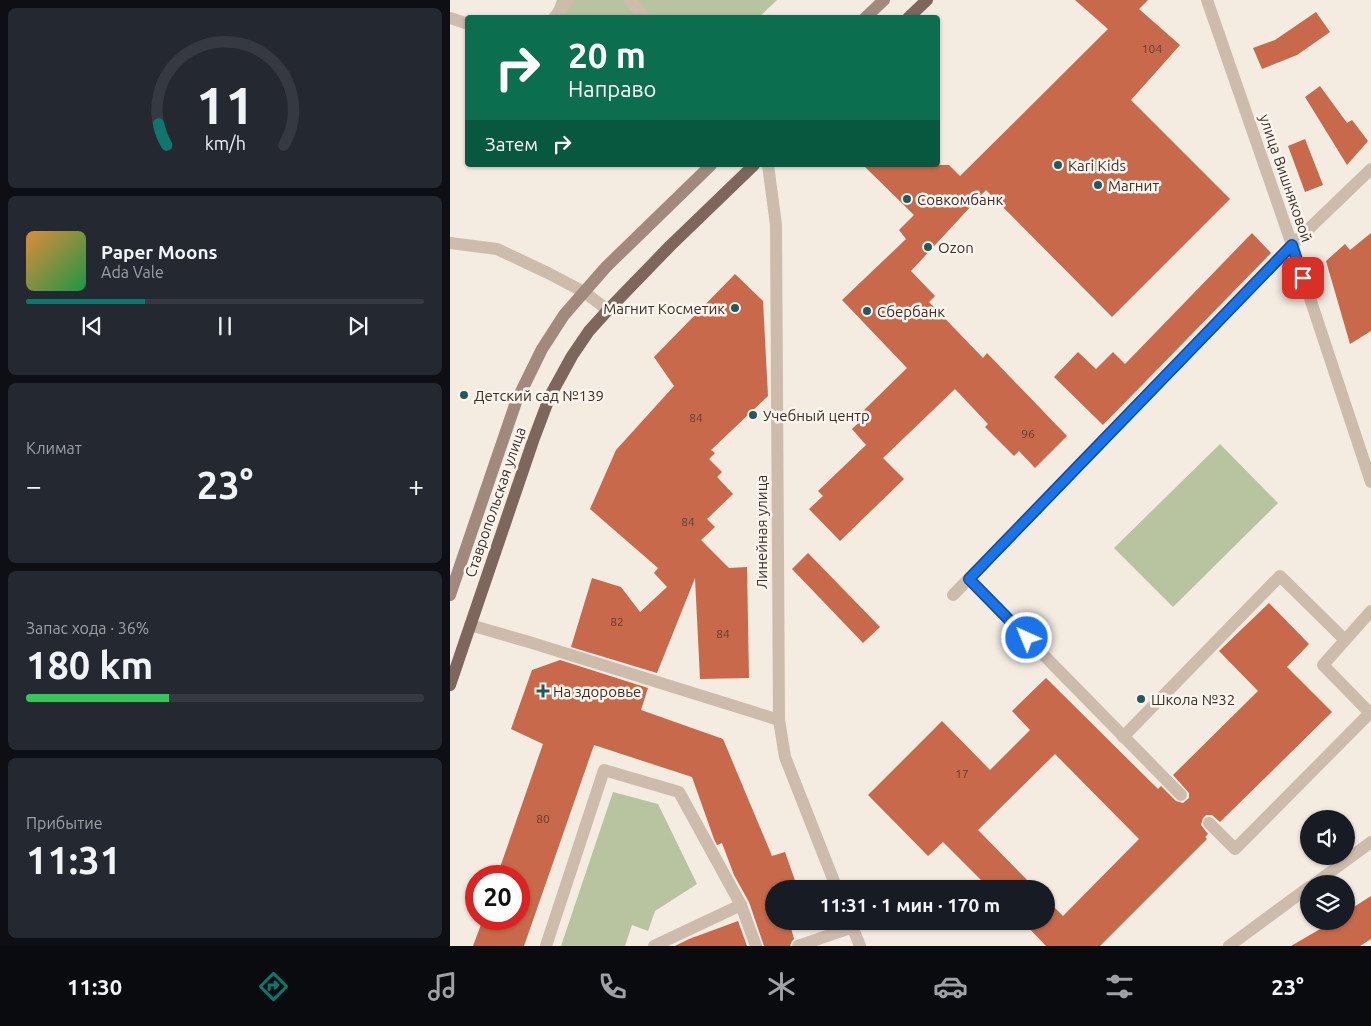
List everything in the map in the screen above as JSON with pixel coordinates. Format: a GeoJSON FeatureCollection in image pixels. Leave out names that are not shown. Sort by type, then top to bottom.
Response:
{"type":"FeatureCollection","features":[{"type":"Feature","properties":{"kind":"main road"},"geometry":{"type":"LineString","coordinates":[[868,15],[884,0]]}},
{"type":"Feature","properties":{"kind":"main road"},"geometry":{"type":"LineString","coordinates":[[911,15],[927,0]]}},
{"type":"Feature","properties":{"kind":"main road","name":"Ставропольская улица"},"geometry":{"type":"LineString","coordinates":[[450,595],[516,402],[552,332],[564,315],[606,267],[709,167]]}},
{"type":"Feature","properties":{"kind":"main road","name":"Ставропольская улица"},"geometry":{"type":"LineString","coordinates":[[450,685],[550,396],[576,350],[588,331],[608,310],[670,246],[752,167]]}},
{"type":"Feature","properties":{"kind":"street"},"geometry":{"type":"LineString","coordinates":[[556,15],[568,0]]}},
{"type":"Feature","properties":{"kind":"street"},"geometry":{"type":"LineString","coordinates":[[630,0],[642,15]]}},
{"type":"Feature","properties":{"kind":"street","name":"улица Вишняковой"},"geometry":{"type":"LineString","coordinates":[[1207,0],[1292,245],[1371,482]]}},
{"type":"Feature","properties":{"kind":"street"},"geometry":{"type":"LineString","coordinates":[[450,18],[465,23]]}},
{"type":"Feature","properties":{"kind":"street","name":"Линейная улица"},"geometry":{"type":"LineString","coordinates":[[768,167],[776,225],[779,720],[785,757],[833,880]]}},
{"type":"Feature","properties":{"kind":"street"},"geometry":{"type":"LineString","coordinates":[[953,595],[1292,245],[1371,169]]}},
{"type":"Feature","properties":{"kind":"street"},"geometry":{"type":"LineString","coordinates":[[450,243],[497,249],[548,272],[584,292],[608,310]]}},
{"type":"Feature","properties":{"kind":"street"},"geometry":{"type":"LineString","coordinates":[[1123,737],[1280,576],[1345,640]]}},
{"type":"Feature","properties":{"kind":"street"},"geometry":{"type":"LineString","coordinates":[[969,579],[1181,795]]}},
{"type":"Feature","properties":{"kind":"street"},"geometry":{"type":"LineString","coordinates":[[1209,823],[1235,849],[1370,713],[1323,665],[1371,611]]}},
{"type":"Feature","properties":{"kind":"street"},"geometry":{"type":"LineString","coordinates":[[470,625],[779,720]]}},
{"type":"Feature","properties":{"kind":"street"},"geometry":{"type":"LineString","coordinates":[[546,946],[604,770],[679,792],[741,905],[756,946]]}},
{"type":"Feature","properties":{"kind":"street"},"geometry":{"type":"LineString","coordinates":[[1326,875],[1371,842]]}},
{"type":"Feature","properties":{"kind":"street"},"geometry":{"type":"LineString","coordinates":[[1229,946],[1300,894]]}},
{"type":"Feature","properties":{"kind":"street"},"geometry":{"type":"LineString","coordinates":[[654,946],[741,905]]}},
{"type":"Feature","properties":{"kind":"street"},"geometry":{"type":"LineString","coordinates":[[798,946],[837,930]]}},
{"type":"Feature","properties":{"kind":"street"},"geometry":{"type":"LineString","coordinates":[[854,930],[860,946]]}},
{"type":"Feature","properties":{"kind":"green space"},"geometry":{"type":"Polygon","coordinates":[[[557,0],[777,0],[761,15],[551,15],[557,0]]]}},
{"type":"Feature","properties":{"kind":"green space"},"geometry":{"type":"Polygon","coordinates":[[[1220,444],[1278,503],[1173,607],[1114,548],[1220,444]]]}},
{"type":"Feature","properties":{"kind":"green space"},"geometry":{"type":"Polygon","coordinates":[[[613,792],[658,804],[697,884],[655,911],[648,931],[632,925],[625,946],[561,946],[613,792]]]}},
{"type":"Feature","properties":{"kind":"building"},"geometry":{"type":"Polygon","coordinates":[[[1075,0],[1148,0],[1139,9],[1180,45],[1131,100],[1230,199],[1112,317],[986,190],[911,271],[935,296],[929,302],[983,358],[987,353],[1067,436],[1035,468],[1019,451],[1014,456],[985,427],[988,424],[955,389],[883,458],[904,479],[840,541],[809,509],[823,496],[818,491],[866,445],[852,429],[867,415],[863,411],[907,368],[842,300],[906,239],[899,230],[914,215],[865,167],[940,167],[940,165],[949,165],[960,176],[1108,29],[1075,0]]]}},
{"type":"Feature","properties":{"kind":"building"},"geometry":{"type":"Polygon","coordinates":[[[1316,12],[1330,32],[1297,55],[1262,69],[1253,48],[1275,40],[1316,12]]]}},
{"type":"Feature","properties":{"kind":"building"},"geometry":{"type":"Polygon","coordinates":[[[1320,86],[1347,123],[1352,120],[1368,141],[1347,165],[1305,97],[1320,86]]]}},
{"type":"Feature","properties":{"kind":"building"},"geometry":{"type":"Polygon","coordinates":[[[1305,139],[1323,185],[1305,192],[1288,146],[1305,139]]]}},
{"type":"Feature","properties":{"kind":"building"},"geometry":{"type":"Polygon","coordinates":[[[1252,233],[1271,253],[1103,425],[1054,377],[1078,352],[1096,369],[1113,352],[1125,364],[1252,233]]]}},
{"type":"Feature","properties":{"kind":"building"},"geometry":{"type":"Polygon","coordinates":[[[1371,233],[1371,331],[1350,344],[1326,261],[1345,244],[1350,250],[1371,233]]]}},
{"type":"Feature","properties":{"kind":"building"},"geometry":{"type":"Polygon","coordinates":[[[735,274],[763,301],[768,396],[711,450],[715,453],[709,459],[722,472],[717,477],[733,494],[707,519],[715,527],[701,540],[729,568],[747,567],[749,678],[700,679],[695,578],[657,673],[571,647],[592,578],[621,587],[640,612],[667,587],[654,573],[658,568],[590,509],[616,450],[674,386],[654,357],[735,274]]]}},
{"type":"Feature","properties":{"kind":"building"},"geometry":{"type":"Polygon","coordinates":[[[808,553],[880,627],[863,643],[792,569],[808,553]]]}},
{"type":"Feature","properties":{"kind":"building"},"geometry":{"type":"Polygon","coordinates":[[[1269,603],[1309,644],[1287,667],[1332,712],[1220,822],[1212,815],[1206,815],[1203,818],[1201,825],[1208,834],[1205,837],[1207,839],[1100,946],[1046,946],[1031,930],[1055,930],[1055,908],[1063,916],[1139,839],[1055,754],[978,830],[1027,880],[981,880],[943,842],[928,856],[868,795],[942,721],[990,770],[1030,730],[1012,711],[1046,678],[1158,789],[1161,786],[1176,801],[1183,803],[1189,798],[1189,793],[1173,775],[1258,691],[1219,651],[1269,603]]]}},
{"type":"Feature","properties":{"kind":"building"},"geometry":{"type":"Polygon","coordinates":[[[560,660],[648,688],[641,710],[723,739],[772,856],[785,852],[795,880],[765,880],[765,930],[792,930],[794,939],[790,946],[764,946],[749,902],[734,875],[722,843],[717,845],[714,839],[692,777],[594,745],[530,929],[530,865],[501,865],[543,744],[511,729],[532,670],[560,660]]]}},
{"type":"Feature","properties":{"kind":"building"},"geometry":{"type":"Polygon","coordinates":[[[1371,896],[1371,939],[1360,946],[1291,946],[1319,930],[1355,930],[1355,906],[1371,896]]]}},
{"type":"Feature","properties":{"kind":"building"},"geometry":{"type":"Polygon","coordinates":[[[738,921],[747,946],[675,946],[689,939],[738,921]]]}},
{"type":"Feature","properties":{"kind":"building"},"geometry":{"type":"Polygon","coordinates":[[[479,930],[530,930],[524,946],[473,946],[479,930]]]}},
{"type":"Feature","properties":{"kind":"place","name":"Kari Kids"},"geometry":{"type":"Point","coordinates":[1058,165]}},
{"type":"Feature","properties":{"kind":"place","name":"Магнит"},"geometry":{"type":"Point","coordinates":[1098,185]}},
{"type":"Feature","properties":{"kind":"place","name":"Совкомбанк"},"geometry":{"type":"Point","coordinates":[907,199]}},
{"type":"Feature","properties":{"kind":"place","name":"Ozon"},"geometry":{"type":"Point","coordinates":[928,247]}},
{"type":"Feature","properties":{"kind":"place","name":"Магнит Косметик"},"geometry":{"type":"Point","coordinates":[735,308]}},
{"type":"Feature","properties":{"kind":"place","name":"Сбербанк"},"geometry":{"type":"Point","coordinates":[867,311]}},
{"type":"Feature","properties":{"kind":"place","name":"Детский сад №139"},"geometry":{"type":"Point","coordinates":[464,395]}},
{"type":"Feature","properties":{"kind":"place","name":"Учебный центр"},"geometry":{"type":"Point","coordinates":[753,415]}},
{"type":"Feature","properties":{"kind":"place","name":"На здоровье"},"geometry":{"type":"Point","coordinates":[543,691]}},
{"type":"Feature","properties":{"kind":"place","name":"Школа №32"},"geometry":{"type":"Point","coordinates":[1141,699]}},
{"type":"Feature","properties":{"kind":"route"},"geometry":{"type":"LineString","coordinates":[[1027,638],[969,579],[1292,245],[1303,278]]}}]}
